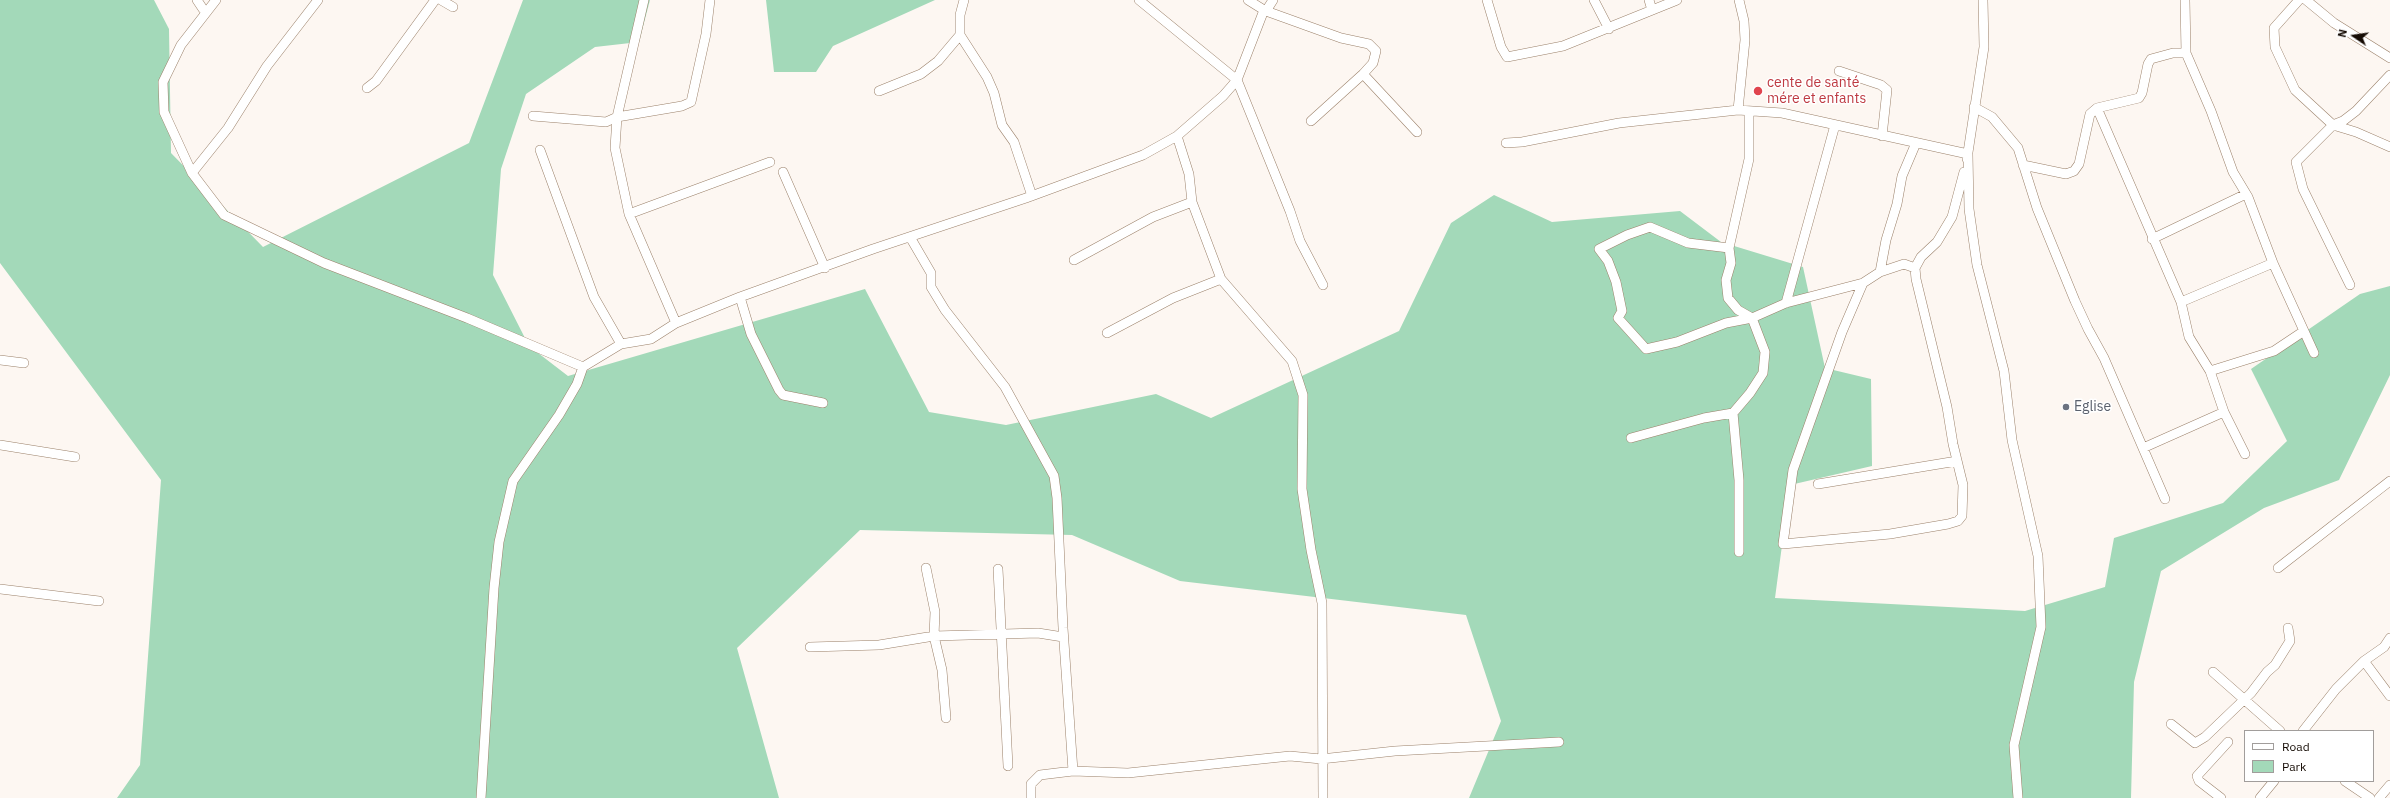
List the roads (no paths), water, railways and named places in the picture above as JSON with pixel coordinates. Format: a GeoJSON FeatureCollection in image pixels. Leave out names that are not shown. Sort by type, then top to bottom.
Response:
{"type":"FeatureCollection","features":[{"type":"Feature","properties":{"kind":"street"},"geometry":{"type":"LineString","coordinates":[[197,0],[203,9]]}},
{"type":"Feature","properties":{"kind":"street"},"geometry":{"type":"LineString","coordinates":[[216,0],[181,46],[163,82],[164,112],[192,173],[224,215],[324,263],[467,318],[583,367]]}},
{"type":"Feature","properties":{"kind":"street"},"geometry":{"type":"LineString","coordinates":[[192,173],[228,128],[267,66],[318,0]]}},
{"type":"Feature","properties":{"kind":"street"},"geometry":{"type":"LineString","coordinates":[[367,88],[376,81],[435,0]]}},
{"type":"Feature","properties":{"kind":"street"},"geometry":{"type":"LineString","coordinates":[[441,0],[454,7]]}},
{"type":"Feature","properties":{"kind":"street"},"geometry":{"type":"LineString","coordinates":[[644,0],[617,117],[615,148],[629,214],[676,323]]}},
{"type":"Feature","properties":{"kind":"street"},"geometry":{"type":"LineString","coordinates":[[533,116],[606,122],[617,117],[682,106],[691,102],[706,34],[710,0]]}},
{"type":"Feature","properties":{"kind":"street"},"geometry":{"type":"LineString","coordinates":[[964,0],[960,15],[960,35],[992,87],[1002,125],[1014,142],[1032,196]]}},
{"type":"Feature","properties":{"kind":"street"},"geometry":{"type":"LineString","coordinates":[[1139,0],[1236,80],[1290,211],[1300,241],[1323,285]]}},
{"type":"Feature","properties":{"kind":"street"},"geometry":{"type":"LineString","coordinates":[[1248,0],[1265,11],[1341,38],[1369,44],[1376,51],[1375,58],[1363,74],[1311,121]]}},
{"type":"Feature","properties":{"kind":"street"},"geometry":{"type":"LineString","coordinates":[[480,798],[494,588],[499,542],[513,481],[559,415],[577,384],[583,367],[621,344],[651,339],[676,323],[740,297],[1032,196],[1143,155],[1177,136],[1223,96],[1236,80],[1265,11],[1273,0]]}},
{"type":"Feature","properties":{"kind":"street"},"geometry":{"type":"LineString","coordinates":[[1487,0],[1501,47],[1507,57],[1563,46],[1609,29],[1676,0]]}},
{"type":"Feature","properties":{"kind":"street"},"geometry":{"type":"LineString","coordinates":[[1594,0],[1609,29]]}},
{"type":"Feature","properties":{"kind":"street"},"geometry":{"type":"LineString","coordinates":[[1648,0],[1652,10]]}},
{"type":"Feature","properties":{"kind":"street"},"geometry":{"type":"LineString","coordinates":[[1738,110],[1745,40],[1744,20],[1739,0]]}},
{"type":"Feature","properties":{"kind":"street"},"geometry":{"type":"LineString","coordinates":[[1863,283],[1842,332],[1792,470],[1783,544],[1890,534],[1958,521],[1962,516],[1964,506],[1963,485],[1947,407],[1916,279],[1915,268],[1921,256],[1937,242],[1952,217],[1968,154],[1984,47],[1983,0]]}},
{"type":"Feature","properties":{"kind":"street"},"geometry":{"type":"LineString","coordinates":[[2185,0],[2186,53],[2211,111],[2233,172],[2246,194],[2273,263],[2314,353]]}},
{"type":"Feature","properties":{"kind":"street"},"geometry":{"type":"LineString","coordinates":[[2299,0],[2274,28],[2275,47],[2296,90],[2333,125],[2356,132],[2390,147]]}},
{"type":"Feature","properties":{"kind":"street"},"geometry":{"type":"LineString","coordinates":[[2306,0],[2334,23],[2390,58]]}},
{"type":"Feature","properties":{"kind":"street"},"geometry":{"type":"LineString","coordinates":[[880,91],[921,74],[938,61],[960,35]]}},
{"type":"Feature","properties":{"kind":"street"},"geometry":{"type":"LineString","coordinates":[[2023,164],[2066,174],[2074,171],[2080,164],[2090,114],[2097,108],[2139,98],[2142,93],[2148,64],[2151,59],[2173,53],[2186,53]]}},
{"type":"Feature","properties":{"kind":"street"},"geometry":{"type":"LineString","coordinates":[[1839,72],[1881,85],[1887,90],[1882,136]]}},
{"type":"Feature","properties":{"kind":"street"},"geometry":{"type":"LineString","coordinates":[[1363,74],[1417,132]]}},
{"type":"Feature","properties":{"kind":"street"},"geometry":{"type":"LineString","coordinates":[[2350,285],[2303,189],[2296,162],[2333,125],[2343,121],[2356,111],[2390,75]]}},
{"type":"Feature","properties":{"kind":"street"},"geometry":{"type":"LineString","coordinates":[[1974,107],[1992,117],[2018,148],[2037,208],[2075,301],[2104,358],[2165,499]]}},
{"type":"Feature","properties":{"kind":"street"},"geometry":{"type":"LineString","coordinates":[[2097,108],[2152,239],[2181,302],[2189,337],[2210,371],[2224,412],[2245,454]]}},
{"type":"Feature","properties":{"kind":"street"},"geometry":{"type":"LineString","coordinates":[[1506,143],[1522,142],[1619,123],[1738,110],[1782,113],[1968,154]]}},
{"type":"Feature","properties":{"kind":"street"},"geometry":{"type":"LineString","coordinates":[[1631,438],[1704,418],[1733,413],[1750,393],[1762,372],[1766,357],[1752,318],[1738,310],[1728,298],[1726,280],[1731,263],[1728,248],[1749,159],[1749,111]]}},
{"type":"Feature","properties":{"kind":"street"},"geometry":{"type":"LineString","coordinates":[[1786,303],[1835,125]]}},
{"type":"Feature","properties":{"kind":"street"},"geometry":{"type":"LineString","coordinates":[[1177,136],[1189,174],[1192,202],[1221,279],[1292,361],[1303,395],[1302,488],[1311,550],[1322,603],[1321,760],[1323,798]]}},
{"type":"Feature","properties":{"kind":"street"},"geometry":{"type":"LineString","coordinates":[[1880,272],[1902,176],[1916,143]]}},
{"type":"Feature","properties":{"kind":"street"},"geometry":{"type":"LineString","coordinates":[[540,150],[594,297],[621,344]]}},
{"type":"Feature","properties":{"kind":"street"},"geometry":{"type":"LineString","coordinates":[[1968,154],[1969,209],[1977,264],[2004,371],[2012,440],[2038,556],[2041,628],[2014,745],[2018,798]]}},
{"type":"Feature","properties":{"kind":"street"},"geometry":{"type":"LineString","coordinates":[[629,214],[770,162]]}},
{"type":"Feature","properties":{"kind":"street"},"geometry":{"type":"LineString","coordinates":[[783,172],[825,268]]}},
{"type":"Feature","properties":{"kind":"street"},"geometry":{"type":"LineString","coordinates":[[2152,239],[2246,194]]}},
{"type":"Feature","properties":{"kind":"street"},"geometry":{"type":"LineString","coordinates":[[1074,260],[1154,217],[1192,202]]}},
{"type":"Feature","properties":{"kind":"street"},"geometry":{"type":"LineString","coordinates":[[1728,248],[1688,243],[1650,227],[1627,235],[1599,249],[1608,262],[1617,287],[1622,311],[1618,318],[1646,349],[1677,342],[1726,323],[1752,318],[1786,303],[1863,283],[1880,272],[1904,264],[1915,268]]}},
{"type":"Feature","properties":{"kind":"street"},"geometry":{"type":"LineString","coordinates":[[910,237],[931,273],[931,287],[945,310],[1005,387],[1054,476],[1057,498],[1063,637],[1073,771]]}},
{"type":"Feature","properties":{"kind":"street"},"geometry":{"type":"LineString","coordinates":[[2181,302],[2273,263]]}},
{"type":"Feature","properties":{"kind":"street"},"geometry":{"type":"LineString","coordinates":[[1107,332],[1173,298],[1221,279]]}},
{"type":"Feature","properties":{"kind":"street"},"geometry":{"type":"LineString","coordinates":[[740,297],[751,334],[779,390],[783,395],[822,403]]}},
{"type":"Feature","properties":{"kind":"street"},"geometry":{"type":"LineString","coordinates":[[2210,371],[2274,351],[2304,331]]}},
{"type":"Feature","properties":{"kind":"street"},"geometry":{"type":"LineString","coordinates":[[0,360],[24,363]]}},
{"type":"Feature","properties":{"kind":"street"},"geometry":{"type":"LineString","coordinates":[[2143,448],[2224,412]]}},
{"type":"Feature","properties":{"kind":"street"},"geometry":{"type":"LineString","coordinates":[[1733,413],[1739,480],[1739,552]]}},
{"type":"Feature","properties":{"kind":"street"},"geometry":{"type":"LineString","coordinates":[[0,445],[74,457]]}},
{"type":"Feature","properties":{"kind":"street"},"geometry":{"type":"LineString","coordinates":[[1818,484],[1957,461]]}},
{"type":"Feature","properties":{"kind":"street"},"geometry":{"type":"LineString","coordinates":[[2278,568],[2390,481]]}},
{"type":"Feature","properties":{"kind":"street"},"geometry":{"type":"LineString","coordinates":[[926,568],[935,612],[934,636],[942,670],[946,718]]}},
{"type":"Feature","properties":{"kind":"street"},"geometry":{"type":"LineString","coordinates":[[998,569],[1008,766]]}},
{"type":"Feature","properties":{"kind":"street"},"geometry":{"type":"LineString","coordinates":[[0,589],[99,602]]}},
{"type":"Feature","properties":{"kind":"street"},"geometry":{"type":"LineString","coordinates":[[2171,724],[2195,742],[2205,737],[2244,699],[2275,665],[2289,645],[2290,636],[2288,628]]}},
{"type":"Feature","properties":{"kind":"street"},"geometry":{"type":"LineString","coordinates":[[810,647],[879,645],[934,636],[1038,633],[1063,637]]}},
{"type":"Feature","properties":{"kind":"street"},"geometry":{"type":"LineString","coordinates":[[2304,730],[2336,689],[2364,661],[2384,647],[2390,638]]}},
{"type":"Feature","properties":{"kind":"street"},"geometry":{"type":"LineString","coordinates":[[2364,661],[2390,696]]}},
{"type":"Feature","properties":{"kind":"street"},"geometry":{"type":"LineString","coordinates":[[2213,672],[2279,730]]}},
{"type":"Feature","properties":{"kind":"street"},"geometry":{"type":"LineString","coordinates":[[1031,798],[1030,784],[1040,775],[1073,771],[1128,773],[1290,756],[1321,760],[1395,751],[1558,742]]}},
{"type":"Feature","properties":{"kind":"street"},"geometry":{"type":"LineString","coordinates":[[2220,798],[2199,781],[2197,776],[2228,742]]}},
{"type":"Feature","properties":{"kind":"street"},"geometry":{"type":"LineString","coordinates":[[2260,798],[2273,782]]}},
{"type":"Feature","properties":{"kind":"street"},"geometry":{"type":"LineString","coordinates":[[2347,782],[2370,798]]}},
{"type":"Feature","properties":{"kind":"street"},"geometry":{"type":"LineString","coordinates":[[2379,798],[2390,785]]}},
{"type":"Feature","properties":{"kind":"place","name":"cente de santé mére et enfants"},"geometry":{"type":"Point","coordinates":[1758,91]}},
{"type":"Feature","properties":{"kind":"place","name":"Eglise"},"geometry":{"type":"Point","coordinates":[2066,407]}}]}
